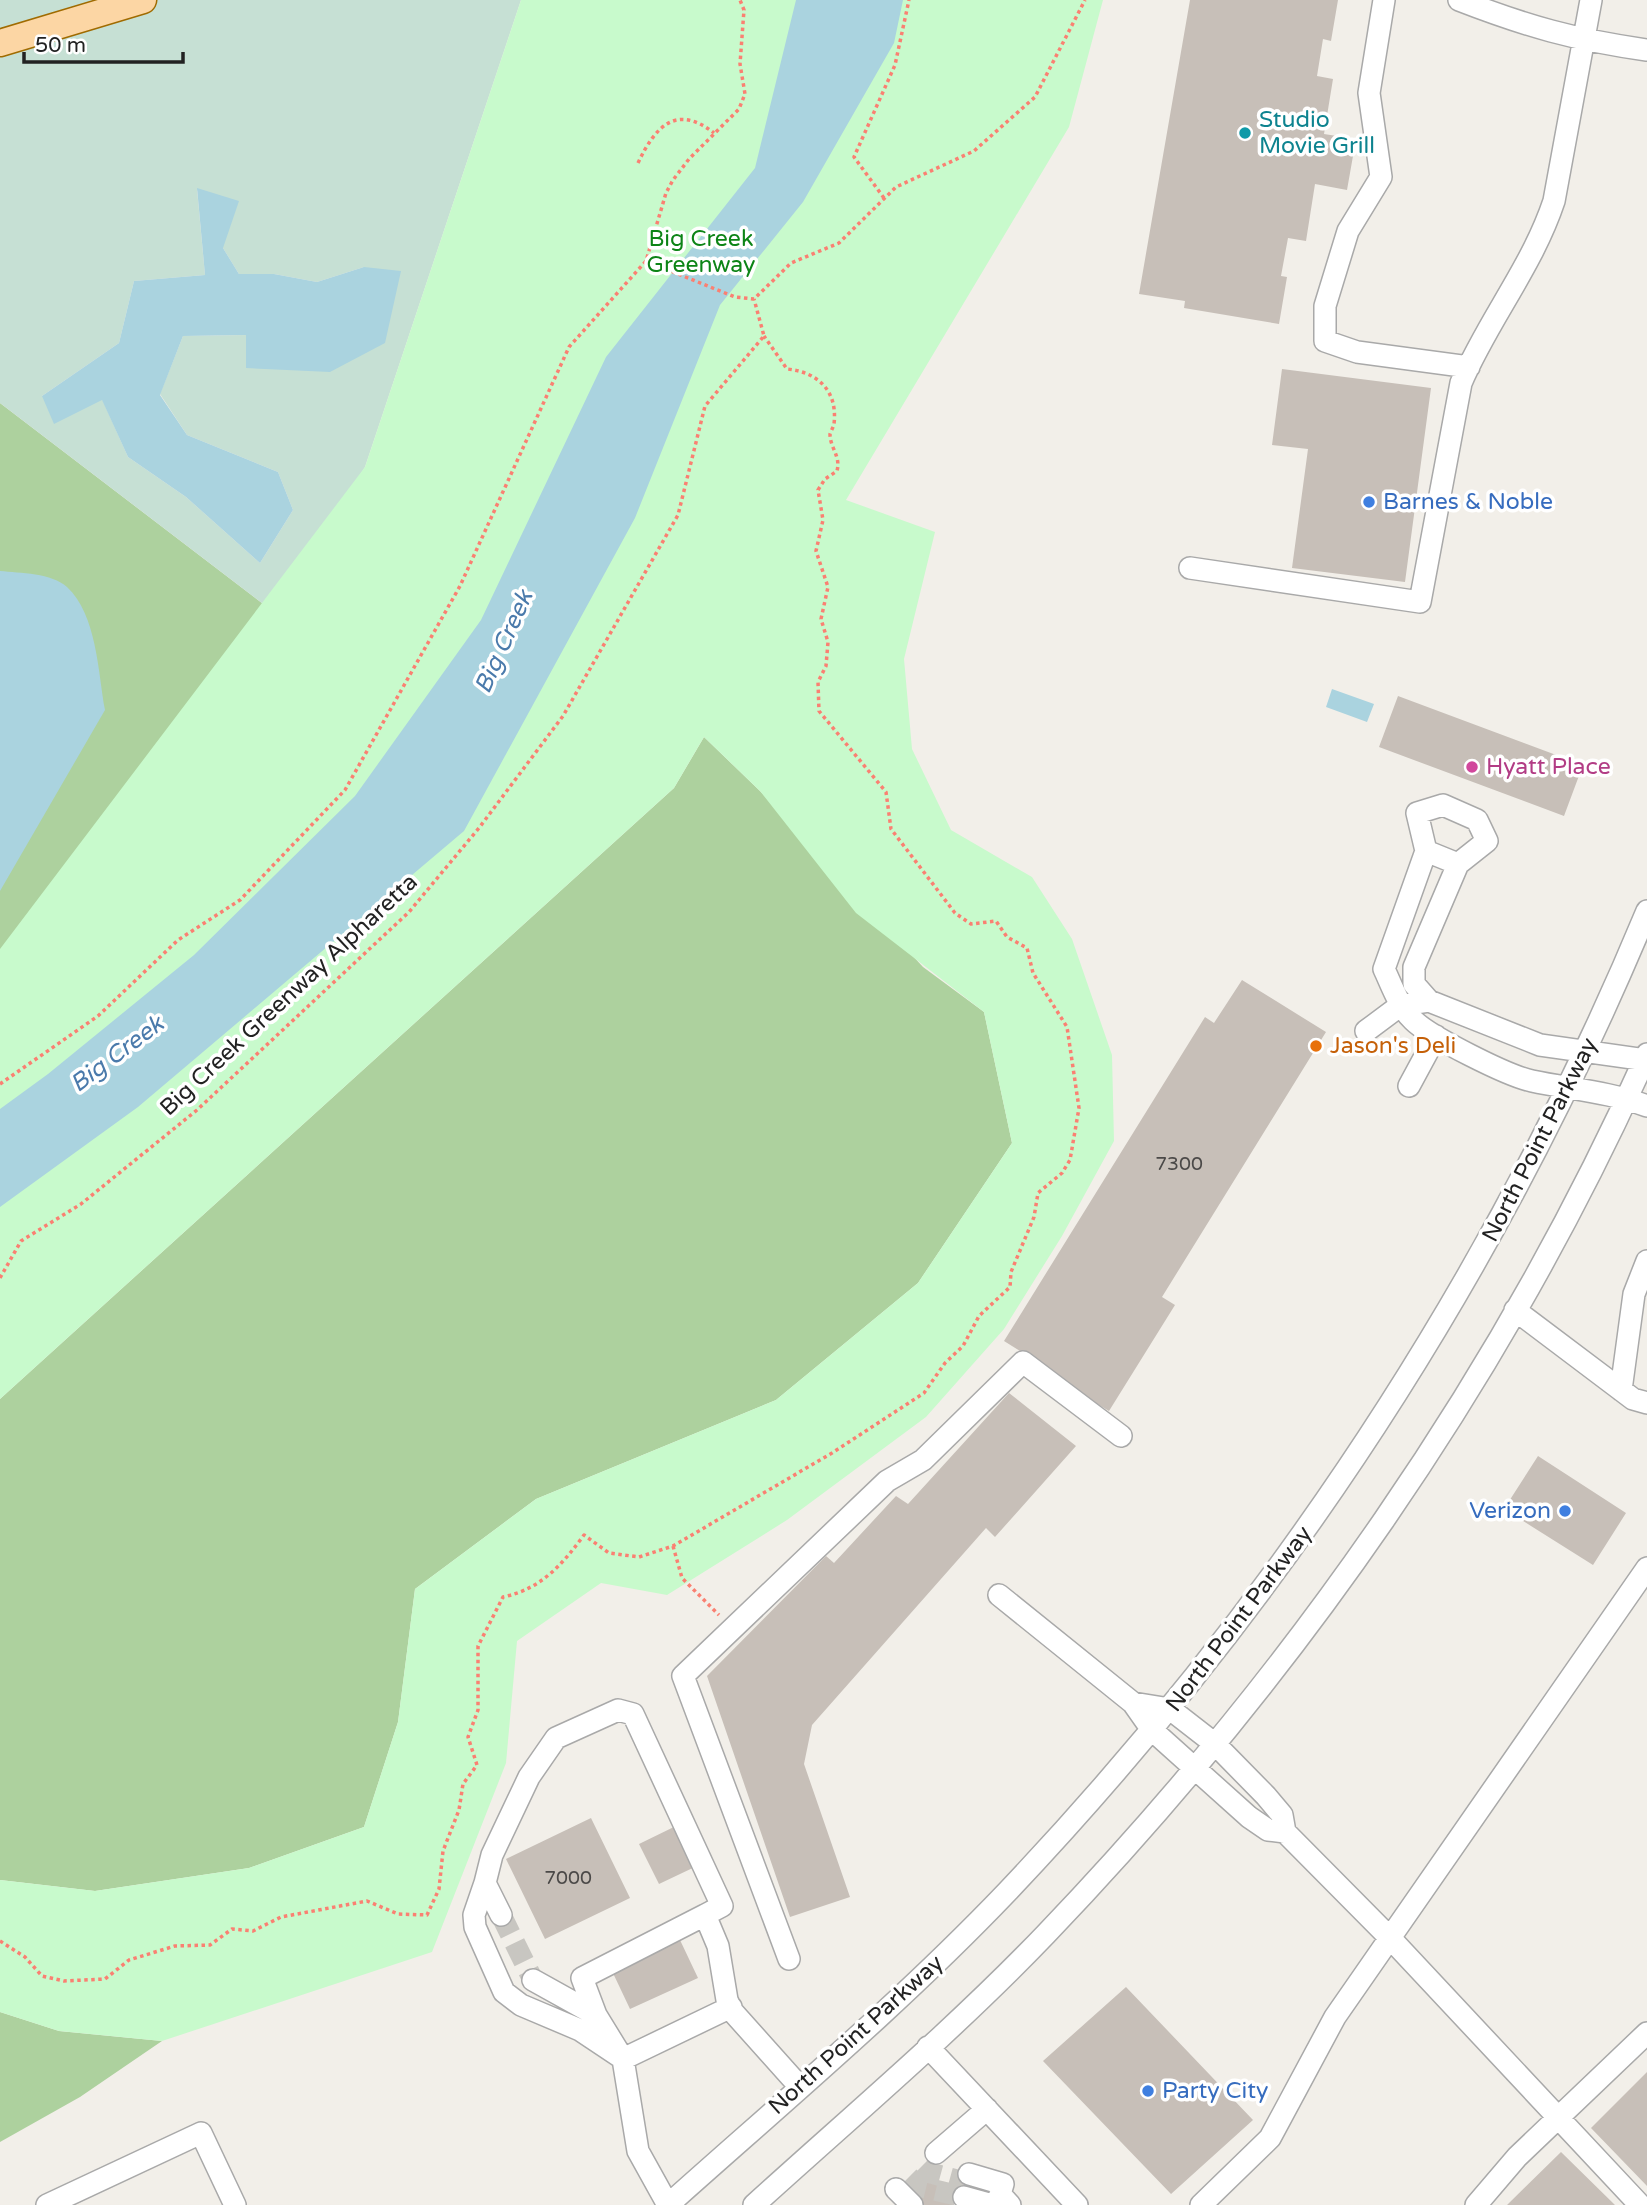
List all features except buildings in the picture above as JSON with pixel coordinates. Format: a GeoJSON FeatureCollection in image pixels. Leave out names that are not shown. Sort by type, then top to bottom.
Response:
{"type":"FeatureCollection","features":[{"type":"Feature","properties":{"kind":"main road"},"geometry":{"type":"LineString","coordinates":[[0,43],[143,0]]}},
{"type":"Feature","properties":{"kind":"street"},"geometry":{"type":"LineString","coordinates":[[1384,0],[1369,93],[1381,177],[1348,231],[1325,306],[1325,341],[1357,352],[1469,366]]}},
{"type":"Feature","properties":{"kind":"street"},"geometry":{"type":"LineString","coordinates":[[1459,0],[1521,25],[1585,42],[1647,50]]}},
{"type":"Feature","properties":{"kind":"street"},"geometry":{"type":"LineString","coordinates":[[1190,568],[1420,602],[1461,383],[1544,230],[1554,201],[1591,0]]}},
{"type":"Feature","properties":{"kind":"street"},"geometry":{"type":"LineString","coordinates":[[754,2205],[928,2047],[1045,1934],[1194,1769],[1266,1682],[1418,1469],[1516,1310],[1626,1098],[1646,1058],[1540,1045],[1429,1001],[1414,984],[1414,967],[1458,864],[1487,841],[1477,820],[1443,805],[1417,813],[1426,851],[1384,969],[1401,1005],[1412,1020],[1436,1037],[1528,1080],[1626,1098],[1647,1106]]}},
{"type":"Feature","properties":{"kind":"street"},"geometry":{"type":"LineString","coordinates":[[1426,851],[1458,864]]}},
{"type":"Feature","properties":{"kind":"street","name":"North Point Parkway"},"geometry":{"type":"LineString","coordinates":[[668,2205],[800,2087],[1004,1895],[1170,1709],[1284,1563],[1371,1438],[1466,1282],[1569,1087],[1647,911]]}},
{"type":"Feature","properties":{"kind":"street"},"geometry":{"type":"LineString","coordinates":[[1366,1031],[1401,1005],[1429,1001]]}},
{"type":"Feature","properties":{"kind":"street"},"geometry":{"type":"LineString","coordinates":[[1409,1086],[1436,1037]]}},
{"type":"Feature","properties":{"kind":"street"},"geometry":{"type":"LineString","coordinates":[[1621,1390],[1634,1294],[1647,1261]]}},
{"type":"Feature","properties":{"kind":"street"},"geometry":{"type":"LineString","coordinates":[[1516,1310],[1621,1390],[1647,1403]]}},
{"type":"Feature","properties":{"kind":"street"},"geometry":{"type":"LineString","coordinates":[[789,1959],[683,1676],[887,1482],[923,1460],[1023,1362],[1121,1436]]}},
{"type":"Feature","properties":{"kind":"street"},"geometry":{"type":"LineString","coordinates":[[1201,2205],[1270,2138],[1335,2017],[1647,1568]]}},
{"type":"Feature","properties":{"kind":"street"},"geometry":{"type":"LineString","coordinates":[[999,1595],[1133,1703],[1152,1730],[1194,1769],[1268,1830],[1285,1832]]}},
{"type":"Feature","properties":{"kind":"street"},"geometry":{"type":"LineString","coordinates":[[1133,1703],[1170,1709],[1215,1744],[1282,1815],[1285,1832],[1391,1938],[1640,2205]]}},
{"type":"Feature","properties":{"kind":"street"},"geometry":{"type":"LineString","coordinates":[[596,2015],[542,1985],[582,1978],[722,1906],[633,1714],[618,1710],[556,1738],[529,1777],[492,1855],[474,1915],[475,1927],[504,1992],[521,2005],[580,2030],[623,2059]]}},
{"type":"Feature","properties":{"kind":"street"},"geometry":{"type":"LineString","coordinates":[[485,1883],[501,1915]]}},
{"type":"Feature","properties":{"kind":"street"},"geometry":{"type":"LineString","coordinates":[[705,1915],[718,1946],[731,2007],[800,2087]]}},
{"type":"Feature","properties":{"kind":"street"},"geometry":{"type":"LineString","coordinates":[[582,1978],[596,2015],[623,2059],[638,2151],[668,2205]]}},
{"type":"Feature","properties":{"kind":"street"},"geometry":{"type":"LineString","coordinates":[[623,2059],[731,2007]]}},
{"type":"Feature","properties":{"kind":"street"},"geometry":{"type":"LineString","coordinates":[[1476,2205],[1517,2157],[1647,2033]]}},
{"type":"Feature","properties":{"kind":"street"},"geometry":{"type":"LineString","coordinates":[[928,2047],[1077,2205]]}},
{"type":"Feature","properties":{"kind":"street"},"geometry":{"type":"LineString","coordinates":[[936,2158],[987,2109]]}},
{"type":"Feature","properties":{"kind":"street"},"geometry":{"type":"LineString","coordinates":[[47,2205],[201,2133],[235,2205]]}},
{"type":"Feature","properties":{"kind":"street"},"geometry":{"type":"LineString","coordinates":[[966,2184],[1002,2197]]}},
{"type":"Feature","properties":{"kind":"path"},"geometry":{"type":"LineString","coordinates":[[0,1084],[98,1016],[178,940],[240,900],[345,790],[460,586],[569,347],[646,261],[666,193],[673,180],[739,109],[745,94],[740,64],[744,10],[740,0]]}},
{"type":"Feature","properties":{"kind":"path"},"geometry":{"type":"LineString","coordinates":[[884,198],[854,157],[895,65],[909,0]]}},
{"type":"Feature","properties":{"kind":"path"},"geometry":{"type":"LineString","coordinates":[[646,261],[735,297],[754,299],[792,263],[839,243],[896,187],[974,151],[1035,97],[1085,0]]}},
{"type":"Feature","properties":{"kind":"path"},"geometry":{"type":"LineString","coordinates":[[638,163],[658,129],[669,122],[692,120],[714,133]]}},
{"type":"Feature","properties":{"kind":"path"},"geometry":{"type":"LineString","coordinates":[[0,1941],[25,1957],[42,1976],[64,1981],[105,1979],[129,1960],[175,1945],[210,1945],[232,1929],[253,1931],[281,1917],[322,1908],[367,1901],[398,1914],[426,1914],[439,1889],[443,1851],[459,1810],[463,1784],[477,1765],[467,1737],[478,1710],[478,1646],[503,1597],[520,1594],[556,1572],[584,1535],[609,1553],[639,1557],[673,1546],[832,1453],[924,1393],[945,1363],[963,1346],[979,1316],[1010,1287],[1011,1272],[1034,1217],[1038,1193],[1062,1173],[1070,1160],[1079,1108],[1067,1027],[1033,973],[1027,948],[1007,937],[996,922],[971,924],[955,913],[891,829],[886,792],[819,711],[818,682],[826,666],[828,642],[821,619],[828,587],[816,551],[823,520],[818,490],[825,479],[837,471],[839,461],[830,435],[834,424],[832,406],[818,377],[807,371],[787,369],[764,336],[754,299]]}},
{"type":"Feature","properties":{"kind":"path","name":"Big Creek Greenway Alpharetta"},"geometry":{"type":"LineString","coordinates":[[0,1278],[21,1241],[80,1204],[197,1110],[409,912],[479,828],[563,716],[678,515],[705,407],[764,336]]}},
{"type":"Feature","properties":{"kind":"path"},"geometry":{"type":"LineString","coordinates":[[673,1546],[682,1578],[733,1629]]}},
{"type":"Feature","properties":{"kind":"green space"},"geometry":{"type":"Polygon","coordinates":[[[0,0],[521,0],[365,467],[275,613],[0,403],[0,0]],[[197,189],[205,275],[134,281],[119,343],[42,396],[102,399],[128,457],[186,497],[260,563],[293,510],[278,472],[187,435],[160,394],[183,336],[247,335],[364,267],[317,282],[274,274],[239,274],[223,248],[197,189]]]}},
{"type":"Feature","properties":{"kind":"green space","name":"Big Creek Greenway"},"geometry":{"type":"Polygon","coordinates":[[[521,0],[1103,0],[1069,127],[846,500],[935,532],[904,659],[912,749],[951,830],[1032,877],[1072,939],[1112,1055],[1114,1141],[1062,1236],[1004,1329],[926,1417],[787,1520],[667,1595],[601,1583],[517,1641],[506,1763],[432,1952],[162,2041],[59,2031],[0,2012],[0,1880],[95,1891],[249,1868],[364,1827],[398,1722],[415,1589],[536,1499],[776,1400],[918,1283],[1012,1143],[984,1012],[856,913],[760,791],[704,737],[674,788],[0,1399],[0,949],[365,467],[521,0]]]}},
{"type":"Feature","properties":{"kind":"green space"},"geometry":{"type":"Polygon","coordinates":[[[0,403],[275,613],[0,1069],[0,403]]]}},
{"type":"Feature","properties":{"kind":"green space"},"geometry":{"type":"Polygon","coordinates":[[[704,737],[760,791],[923,967],[984,1012],[1012,1143],[918,1283],[776,1400],[536,1499],[415,1589],[398,1722],[364,1827],[249,1868],[95,1891],[0,1880],[0,1399],[674,788],[704,737]]]}},
{"type":"Feature","properties":{"kind":"green space"},"geometry":{"type":"Polygon","coordinates":[[[0,2012],[59,2031],[162,2041],[80,2097],[0,2142],[0,2012]]]}},
{"type":"Feature","properties":{"kind":"water","name":"Big Creek"},"geometry":{"type":"Polygon","coordinates":[[[796,0],[903,0],[894,43],[803,202],[720,305],[635,518],[464,831],[138,1107],[0,1207],[0,1109],[48,1074],[194,955],[355,796],[481,620],[606,357],[755,168],[796,0]]]}},
{"type":"Feature","properties":{"kind":"water"},"geometry":{"type":"Polygon","coordinates":[[[197,188],[239,201],[223,248],[239,274],[274,274],[317,282],[364,267],[401,271],[385,343],[330,372],[246,368],[246,335],[183,336],[160,395],[187,435],[278,472],[293,510],[260,563],[186,497],[128,457],[102,400],[54,424],[42,396],[119,343],[134,281],[205,275],[197,188]]]}},
{"type":"Feature","properties":{"kind":"water"},"geometry":{"type":"Polygon","coordinates":[[[0,571],[53,579],[67,587],[77,599],[85,613],[95,645],[105,710],[0,891],[0,571]]]}},
{"type":"Feature","properties":{"kind":"water"},"geometry":{"type":"Polygon","coordinates":[[[1332,689],[1374,704],[1367,722],[1326,707],[1332,689]]]}},
{"type":"Feature","properties":{"kind":"tunnel"},"geometry":{"type":"LineString","coordinates":[[501,1915],[533,1980]]}},
{"type":"Feature","properties":{"kind":"tunnel"},"geometry":{"type":"LineString","coordinates":[[923,2165],[931,2173],[964,2182]]}},
{"type":"Feature","properties":{"kind":"tunnel"},"geometry":{"type":"LineString","coordinates":[[909,2177],[918,2186],[964,2197]]}},
{"type":"Feature","properties":{"kind":"place","name":"Studio Movie Grill"},"geometry":{"type":"Point","coordinates":[1245,133]}},
{"type":"Feature","properties":{"kind":"place","name":"Barnes & Noble"},"geometry":{"type":"Point","coordinates":[1369,502]}},
{"type":"Feature","properties":{"kind":"place","name":"Hyatt Place"},"geometry":{"type":"Point","coordinates":[1472,767]}},
{"type":"Feature","properties":{"kind":"place","name":"Jason's Deli"},"geometry":{"type":"Point","coordinates":[1316,1046]}},
{"type":"Feature","properties":{"kind":"place","name":"Verizon"},"geometry":{"type":"Point","coordinates":[1565,1511]}},
{"type":"Feature","properties":{"kind":"place","name":"Party City"},"geometry":{"type":"Point","coordinates":[1148,2091]}}]}
